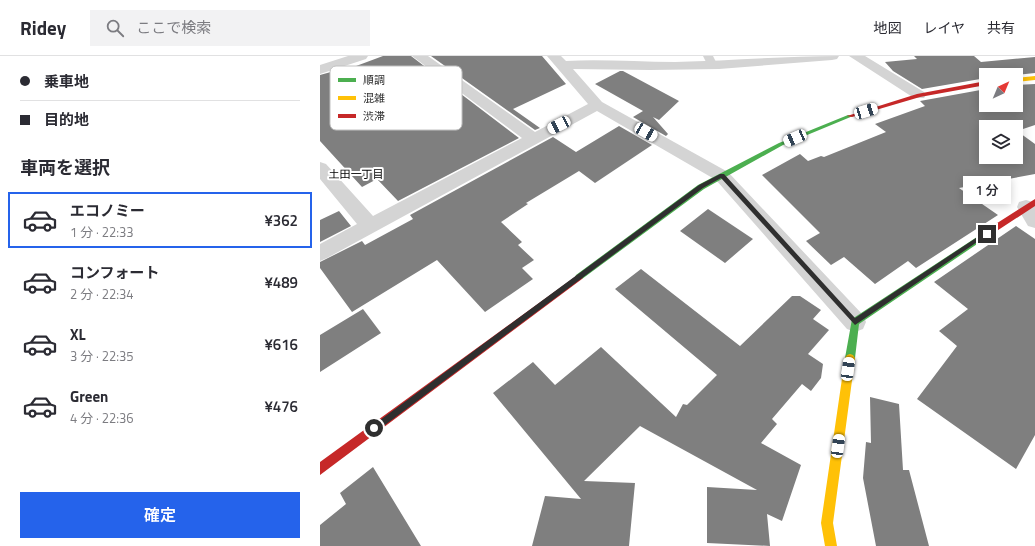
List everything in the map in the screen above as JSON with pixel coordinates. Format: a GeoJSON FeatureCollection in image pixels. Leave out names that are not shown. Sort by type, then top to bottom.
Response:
{"type":"FeatureCollection","features":[{"type":"Feature","properties":{"kind":"street"},"geometry":{"type":"LineString","coordinates":[[332,66],[361,56]]}},
{"type":"Feature","properties":{"kind":"street"},"geometry":{"type":"LineString","coordinates":[[419,56],[433,66]]}},
{"type":"Feature","properties":{"kind":"street"},"geometry":{"type":"LineString","coordinates":[[558,61],[580,64],[636,66],[710,60],[786,61],[832,56]]}},
{"type":"Feature","properties":{"kind":"street"},"geometry":{"type":"LineString","coordinates":[[856,56],[919,96]]}},
{"type":"Feature","properties":{"kind":"street"},"geometry":{"type":"LineString","coordinates":[[558,61],[597,105],[722,176],[855,322]]}},
{"type":"Feature","properties":{"kind":"street"},"geometry":{"type":"LineString","coordinates":[[320,70],[330,67]]}},
{"type":"Feature","properties":{"kind":"street"},"geometry":{"type":"LineString","coordinates":[[1023,79],[1035,78]]}},
{"type":"Feature","properties":{"kind":"street"},"geometry":{"type":"LineString","coordinates":[[320,469],[701,186],[781,144],[838,120],[919,96],[979,84]]}},
{"type":"Feature","properties":{"kind":"street"},"geometry":{"type":"LineString","coordinates":[[462,87],[533,138]]}},
{"type":"Feature","properties":{"kind":"street"},"geometry":{"type":"LineString","coordinates":[[320,253],[597,105]]}},
{"type":"Feature","properties":{"kind":"street"},"geometry":{"type":"LineString","coordinates":[[320,168],[370,226]]}},
{"type":"Feature","properties":{"kind":"street"},"geometry":{"type":"LineString","coordinates":[[831,546],[827,523],[855,322],[1032,210]]}},
{"type":"Feature","properties":{"kind":"building"},"geometry":{"type":"Polygon","coordinates":[[[383,56],[411,56],[424,66],[356,66],[383,56]]]}},
{"type":"Feature","properties":{"kind":"building"},"geometry":{"type":"Polygon","coordinates":[[[431,56],[542,56],[566,84],[513,109],[540,128],[535,130],[462,78],[462,66],[445,66],[431,56]]]}},
{"type":"Feature","properties":{"kind":"building"},"geometry":{"type":"Polygon","coordinates":[[[914,56],[974,56],[981,62],[1035,57],[1035,73],[1023,74],[1023,68],[979,68],[979,79],[922,89],[893,71],[885,62],[917,59],[914,56]]]}},
{"type":"Feature","properties":{"kind":"building"},"geometry":{"type":"Polygon","coordinates":[[[620,71],[623,71],[679,101],[659,120],[653,117],[668,134],[666,136],[633,117],[643,111],[595,84],[620,71]]]}},
{"type":"Feature","properties":{"kind":"building"},"geometry":{"type":"Polygon","coordinates":[[[330,72],[330,130],[462,130],[462,95],[519,138],[398,201],[377,179],[362,187],[320,141],[320,75],[330,72]]]}},
{"type":"Feature","properties":{"kind":"building"},"geometry":{"type":"Polygon","coordinates":[[[1035,84],[1035,125],[1023,129],[1023,120],[979,120],[979,164],[1023,164],[1023,135],[1035,144],[1035,174],[959,188],[998,215],[916,268],[908,261],[875,284],[844,257],[831,265],[806,241],[820,233],[762,175],[800,154],[808,161],[821,156],[824,157],[886,132],[875,124],[925,106],[920,101],[979,90],[979,112],[1023,112],[1023,85],[1035,84]]]}},
{"type":"Feature","properties":{"kind":"building"},"geometry":{"type":"Polygon","coordinates":[[[619,126],[652,145],[595,183],[579,171],[526,203],[528,204],[501,222],[522,242],[518,245],[534,260],[522,268],[533,279],[485,312],[437,260],[352,312],[320,268],[320,262],[362,241],[365,245],[413,219],[410,215],[553,137],[576,152],[619,126]]]}},
{"type":"Feature","properties":{"kind":"building"},"geometry":{"type":"Polygon","coordinates":[[[708,209],[753,239],[725,263],[680,231],[708,209]]]}},
{"type":"Feature","properties":{"kind":"building"},"geometry":{"type":"Polygon","coordinates":[[[339,211],[351,226],[320,242],[320,220],[339,211]]]}},
{"type":"Feature","properties":{"kind":"building"},"geometry":{"type":"Polygon","coordinates":[[[1016,226],[1035,239],[1035,435],[1016,469],[917,399],[957,346],[939,331],[968,309],[934,282],[1016,226]]]}},
{"type":"Feature","properties":{"kind":"building"},"geometry":{"type":"Polygon","coordinates":[[[641,269],[740,346],[792,296],[800,296],[821,310],[813,319],[829,330],[808,354],[823,364],[821,378],[811,391],[802,384],[772,419],[777,424],[761,443],[801,465],[782,521],[767,514],[770,546],[707,543],[707,487],[757,490],[640,426],[584,481],[635,483],[629,546],[532,546],[545,496],[581,499],[493,393],[533,362],[555,385],[601,347],[676,417],[683,404],[687,405],[717,375],[615,289],[641,269]]]}},
{"type":"Feature","properties":{"kind":"building"},"geometry":{"type":"Polygon","coordinates":[[[363,309],[381,333],[320,372],[320,335],[363,309]]]}},
{"type":"Feature","properties":{"kind":"building"},"geometry":{"type":"Polygon","coordinates":[[[870,397],[899,404],[903,470],[909,470],[929,546],[876,546],[863,478],[866,442],[871,443],[870,397]]]}},
{"type":"Feature","properties":{"kind":"building"},"geometry":{"type":"Polygon","coordinates":[[[373,467],[421,546],[320,546],[320,525],[346,504],[340,493],[373,467]]]}},
{"type":"Feature","properties":{"kind":"traffic: fast"},"geometry":{"type":"LineString","coordinates":[[579,277],[701,187],[781,144],[850,116]]}},
{"type":"Feature","properties":{"kind":"traffic: fast"},"geometry":{"type":"LineString","coordinates":[[850,358],[855,322],[983,236]]}},
{"type":"Feature","properties":{"kind":"traffic: slow"},"geometry":{"type":"LineString","coordinates":[[1023,79],[1035,78]]}},
{"type":"Feature","properties":{"kind":"traffic: slow"},"geometry":{"type":"LineString","coordinates":[[831,546],[827,523],[850,358]]}},
{"type":"Feature","properties":{"kind":"traffic: jam"},"geometry":{"type":"LineString","coordinates":[[850,116],[919,95],[979,84]]}},
{"type":"Feature","properties":{"kind":"traffic: jam"},"geometry":{"type":"LineString","coordinates":[[983,236],[1035,202]]}},
{"type":"Feature","properties":{"kind":"traffic: jam"},"geometry":{"type":"LineString","coordinates":[[320,469],[579,277]]}},
{"type":"Feature","properties":{"kind":"district","name":"土田一丁目"},"geometry":{"type":"Point","coordinates":[356,174]}},
{"type":"Feature","properties":{"kind":"route"},"geometry":{"type":"LineString","coordinates":[[374,428],[701,186],[722,176],[855,322],[987,234]]}}]}
